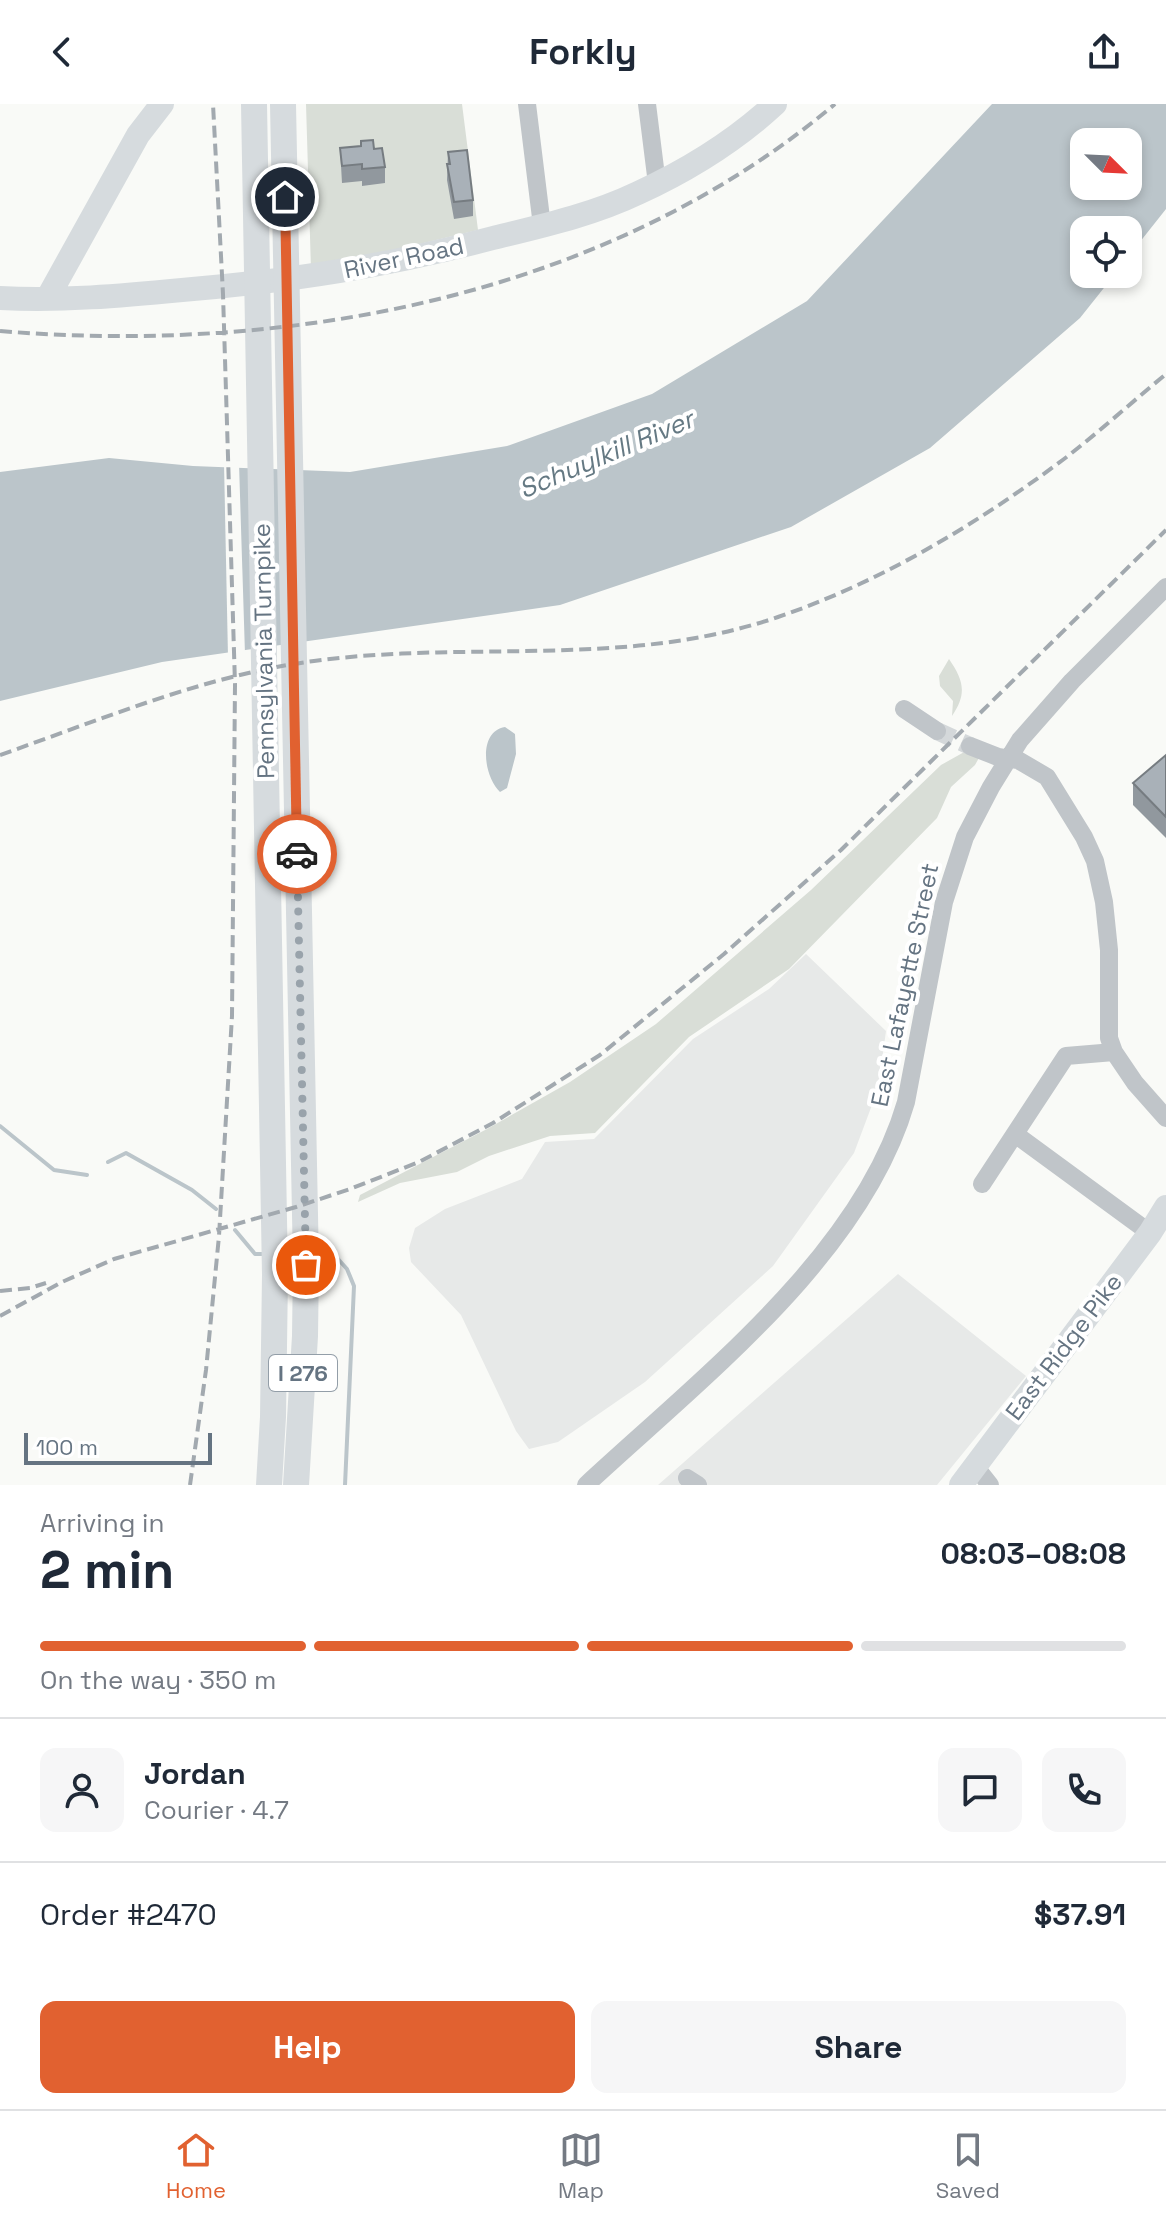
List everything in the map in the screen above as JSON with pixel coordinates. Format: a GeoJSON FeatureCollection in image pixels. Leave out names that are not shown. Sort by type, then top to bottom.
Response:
{"type":"FeatureCollection","features":[{"type":"Feature","properties":{"kind":"highway","name":"Pennsylvania Turnpike"},"geometry":{"type":"LineString","coordinates":[[254,104],[275,1275],[269,1483]]}},
{"type":"Feature","properties":{"kind":"highway","name":"Pennsylvania Turnpike"},"geometry":{"type":"LineString","coordinates":[[283,104],[306,1265],[297,1483]]}},
{"type":"Feature","properties":{"kind":"main road"},"geometry":{"type":"LineString","coordinates":[[47,299],[138,135],[162,104]]}},
{"type":"Feature","properties":{"kind":"main road","name":"River Road"},"geometry":{"type":"LineString","coordinates":[[0,298],[116,296],[246,285],[350,271],[424,256],[542,226],[616,203],[657,184],[714,150],[775,104]]}},
{"type":"Feature","properties":{"kind":"main road","name":"East Ridge Pike"},"geometry":{"type":"LineString","coordinates":[[975,1479],[1166,1207]]}},
{"type":"Feature","properties":{"kind":"street"},"geometry":{"type":"LineString","coordinates":[[527,104],[542,226]]}},
{"type":"Feature","properties":{"kind":"street"},"geometry":{"type":"LineString","coordinates":[[647,104],[657,184]]}},
{"type":"Feature","properties":{"kind":"street","name":"East Lafayette Street"},"geometry":{"type":"LineString","coordinates":[[586,1485],[759,1326],[812,1265],[867,1190],[899,1127],[906,1102],[935,940],[952,871],[965,837],[1020,740],[1072,681],[1165,590]]}},
{"type":"Feature","properties":{"kind":"street"},"geometry":{"type":"LineString","coordinates":[[904,709],[937,731]]}},
{"type":"Feature","properties":{"kind":"street"},"geometry":{"type":"LineString","coordinates":[[970,746],[998,757],[1018,760],[1047,777],[1084,837],[1095,861],[1104,902],[1109,950],[1109,1038],[1114,1052],[1135,1083],[1166,1118]]}},
{"type":"Feature","properties":{"kind":"street"},"geometry":{"type":"LineString","coordinates":[[982,1184],[1066,1056],[1114,1052]]}},
{"type":"Feature","properties":{"kind":"street"},"geometry":{"type":"LineString","coordinates":[[1015,1134],[1150,1233]]}},
{"type":"Feature","properties":{"kind":"shaded area"},"geometry":{"type":"Polygon","coordinates":[[[306,104],[462,104],[478,230],[311,270],[306,104]]]}},
{"type":"Feature","properties":{"kind":"shaded area"},"geometry":{"type":"Polygon","coordinates":[[[949,659],[962,688],[960,701],[952,716],[953,701],[940,686],[939,676],[949,659]]]}},
{"type":"Feature","properties":{"kind":"shaded area"},"geometry":{"type":"Polygon","coordinates":[[[966,751],[980,756],[975,765],[951,787],[937,818],[789,969],[689,1037],[595,1133],[550,1136],[489,1156],[457,1172],[400,1183],[358,1202],[360,1195],[570,1082],[656,1024],[811,890],[941,765],[966,751]]]}},
{"type":"Feature","properties":{"kind":"shaded area"},"geometry":{"type":"Polygon","coordinates":[[[806,954],[886,1031],[878,1089],[854,1153],[773,1266],[645,1382],[558,1442],[529,1449],[516,1431],[461,1315],[411,1262],[409,1248],[415,1228],[445,1209],[522,1179],[545,1142],[594,1139],[693,1039],[769,989],[806,954]]]}},
{"type":"Feature","properties":{"kind":"shaded area"},"geometry":{"type":"Polygon","coordinates":[[[898,1274],[1026,1376],[937,1485],[658,1485],[898,1274]]]}},
{"type":"Feature","properties":{"kind":"water","name":"Schuylkill River"},"geometry":{"type":"Polygon","coordinates":[[[992,104],[1166,104],[1166,209],[1142,239],[1142,216],[1070,216],[1070,288],[1104,288],[1080,318],[930,448],[791,527],[560,605],[162,662],[0,701],[0,472],[109,458],[193,466],[350,472],[507,446],[652,394],[807,301],[992,104]]]}},
{"type":"Feature","properties":{"kind":"water"},"geometry":{"type":"Polygon","coordinates":[[[505,727],[515,734],[516,754],[507,788],[500,792],[490,776],[486,756],[490,737],[505,727]]]}},
{"type":"Feature","properties":{"kind":"pier"},"geometry":{"type":"Polygon","coordinates":[[[224,463],[239,464],[245,654],[228,657],[224,463]]]}},
{"type":"Feature","properties":{"kind":"building"},"geometry":{"type":"Polygon","coordinates":[[[373,140],[374,149],[382,148],[385,167],[362,169],[362,164],[342,166],[340,148],[361,146],[361,141],[373,140]]]}},
{"type":"Feature","properties":{"kind":"building"},"geometry":{"type":"Polygon","coordinates":[[[467,150],[473,200],[454,202],[447,164],[450,164],[448,152],[467,150]]]}},
{"type":"Feature","properties":{"kind":"building"},"geometry":{"type":"Polygon","coordinates":[[[1166,755],[1166,817],[1133,783],[1166,755]]]}},
{"type":"Feature","properties":{"kind":"waterway"},"geometry":{"type":"LineString","coordinates":[[0,1126],[54,1170],[87,1175]]}},
{"type":"Feature","properties":{"kind":"waterway"},"geometry":{"type":"LineString","coordinates":[[108,1162],[126,1153],[192,1190],[216,1209]]}},
{"type":"Feature","properties":{"kind":"waterway"},"geometry":{"type":"LineString","coordinates":[[235,1230],[255,1254],[264,1254]]}},
{"type":"Feature","properties":{"kind":"waterway"},"geometry":{"type":"LineString","coordinates":[[316,1250],[329,1249],[347,1269],[354,1286],[345,1485]]}},
{"type":"Feature","properties":{"kind":"tunnel"},"geometry":{"type":"LineString","coordinates":[[937,731],[970,746]]}},
{"type":"Feature","properties":{"kind":"railway"},"geometry":{"type":"LineString","coordinates":[[190,1485],[206,1370],[219,1236],[232,1016],[235,684],[223,294],[213,104]]}},
{"type":"Feature","properties":{"kind":"railway"},"geometry":{"type":"LineString","coordinates":[[0,331],[110,336],[221,333],[332,320],[441,298],[547,267],[649,224],[746,170],[835,104]]}},
{"type":"Feature","properties":{"kind":"railway"},"geometry":{"type":"LineString","coordinates":[[0,755],[194,687],[274,668],[372,655],[548,651],[664,643],[721,633],[778,617],[854,587],[962,528],[1064,459],[1166,374]]}},
{"type":"Feature","properties":{"kind":"railway"},"geometry":{"type":"LineString","coordinates":[[0,1316],[62,1282],[114,1259],[296,1207],[419,1162],[493,1123],[600,1055],[724,954],[841,850],[1166,530]]}},
{"type":"Feature","properties":{"kind":"railway"},"geometry":{"type":"LineString","coordinates":[[0,1291],[46,1283]]}},
{"type":"Feature","properties":{"kind":"way so far"},"geometry":{"type":"LineString","coordinates":[[297,854],[306,1265]]}},
{"type":"Feature","properties":{"kind":"route"},"geometry":{"type":"LineString","coordinates":[[285,197],[297,854]]}}]}
